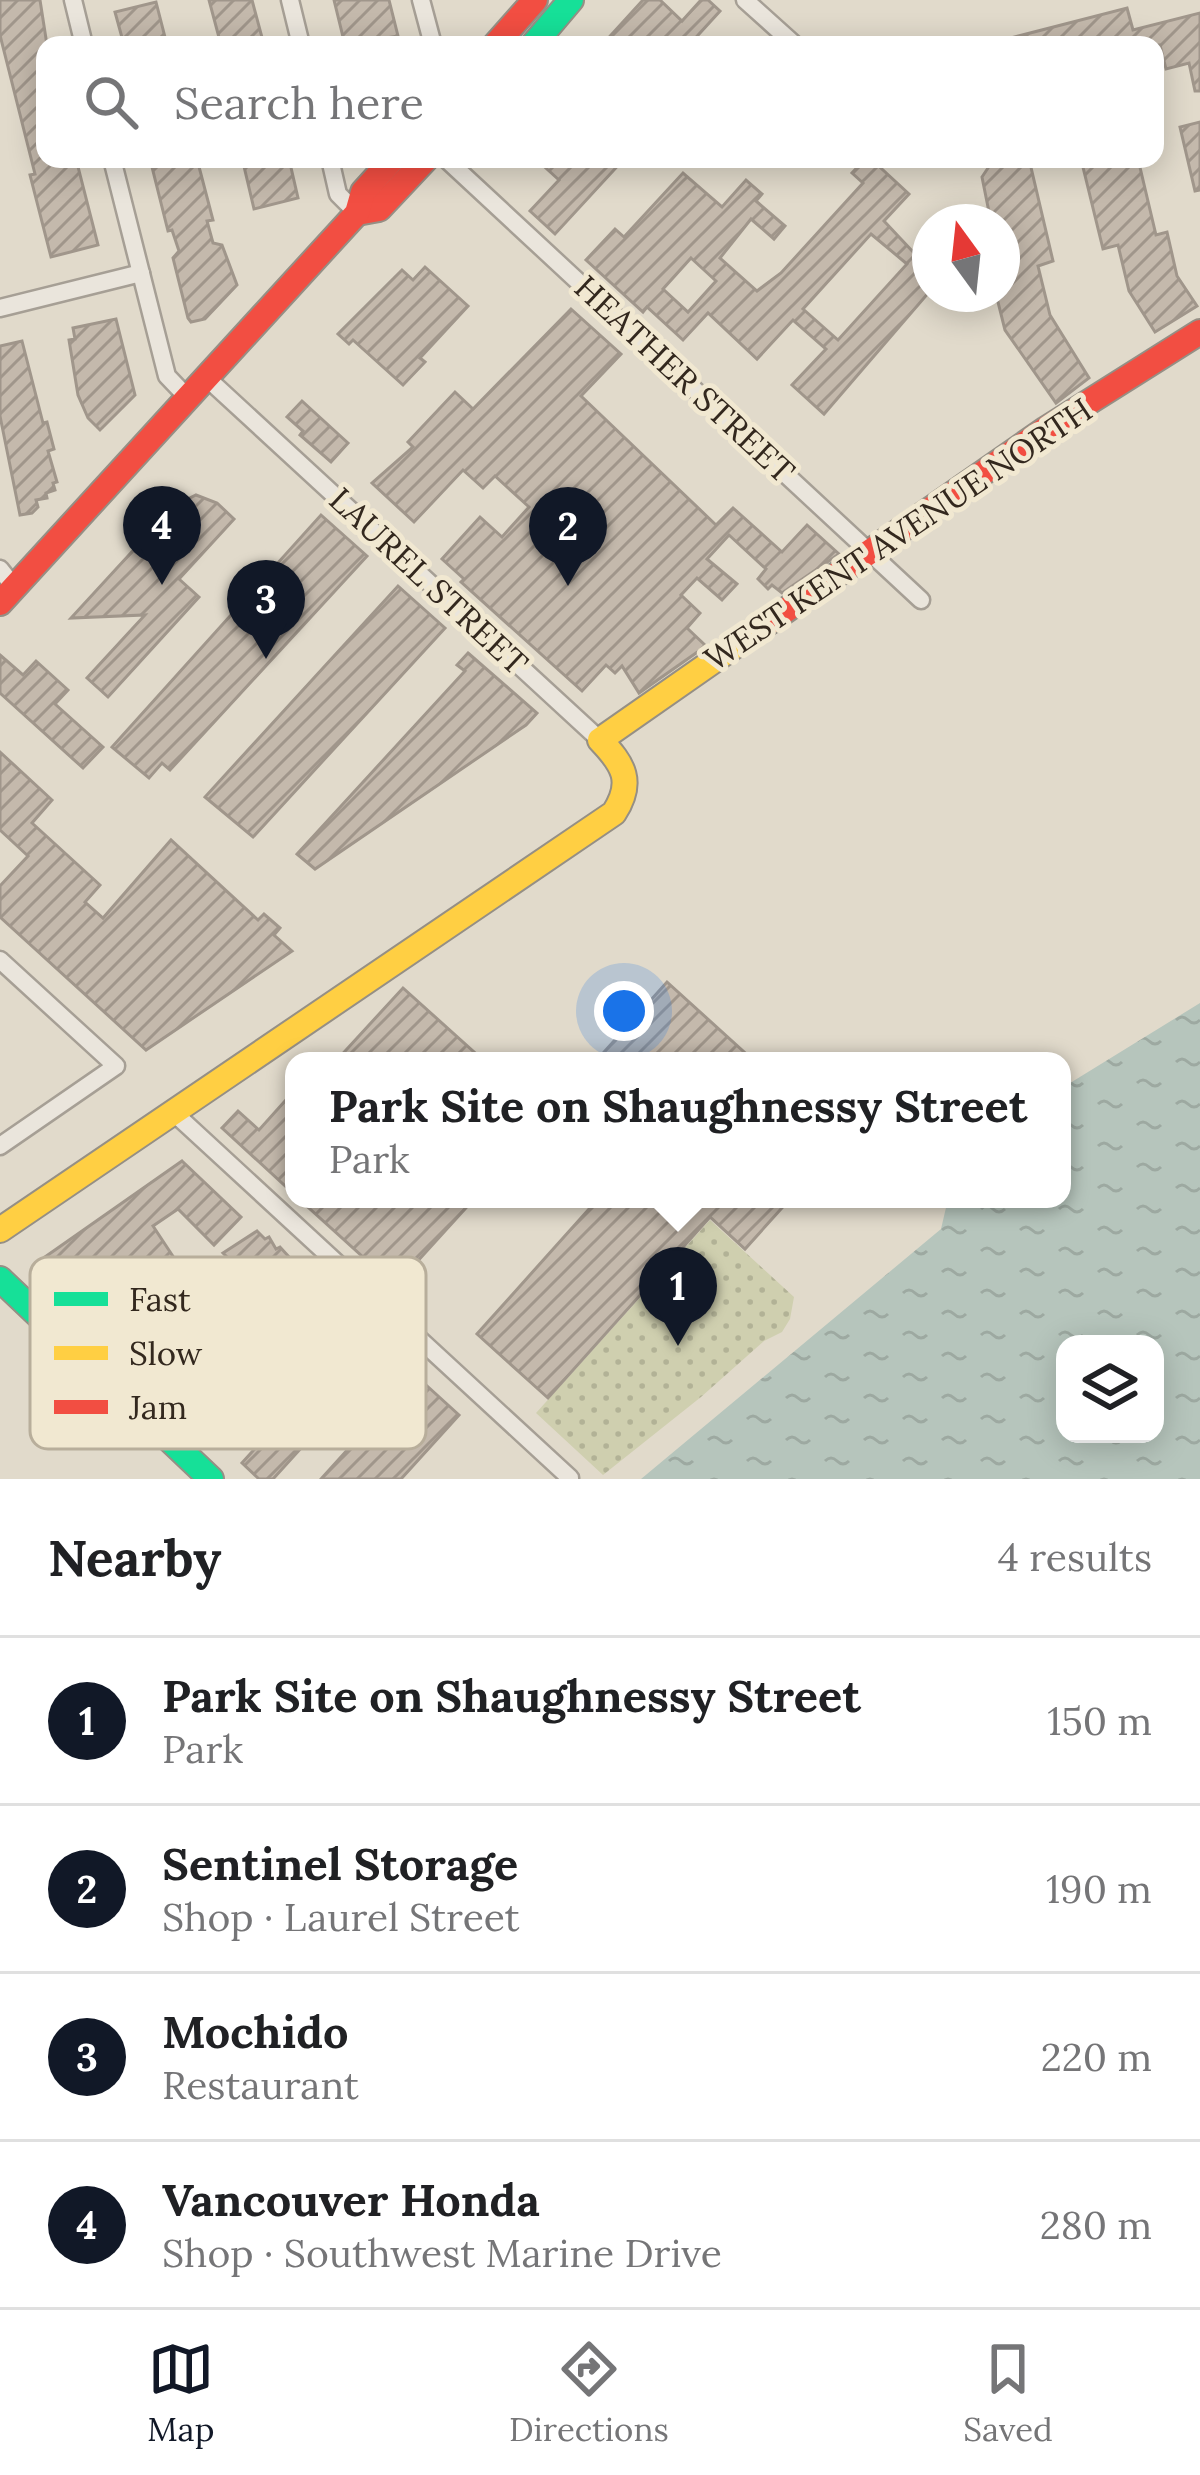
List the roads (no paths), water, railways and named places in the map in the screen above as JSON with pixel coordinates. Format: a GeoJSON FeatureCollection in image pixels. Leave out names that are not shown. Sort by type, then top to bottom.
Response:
{"type":"FeatureCollection","features":[{"type":"Feature","properties":{"kind":"main road"},"geometry":{"type":"LineString","coordinates":[[503,36],[535,0]]}},
{"type":"Feature","properties":{"kind":"main road"},"geometry":{"type":"LineString","coordinates":[[540,36],[571,0]]}},
{"type":"Feature","properties":{"kind":"main road"},"geometry":{"type":"LineString","coordinates":[[5,586],[208,379],[357,213],[363,192],[384,168]]}},
{"type":"Feature","properties":{"kind":"main road"},"geometry":{"type":"LineString","coordinates":[[357,213],[380,209],[418,168]]}},
{"type":"Feature","properties":{"kind":"main road","name":"WEST KENT AVENUE NORTH"},"geometry":{"type":"LineString","coordinates":[[600,740],[1046,429],[1200,332]]}},
{"type":"Feature","properties":{"kind":"main road","name":"LAUREL STREET"},"geometry":{"type":"LineString","coordinates":[[172,1111],[614,813],[629,782],[600,740]]}},
{"type":"Feature","properties":{"kind":"main road"},"geometry":{"type":"LineString","coordinates":[[0,1231],[172,1111]]}},
{"type":"Feature","properties":{"kind":"main road"},"geometry":{"type":"LineString","coordinates":[[2,1285],[30,1314]]}},
{"type":"Feature","properties":{"kind":"main road"},"geometry":{"type":"LineString","coordinates":[[2,1285],[30,1311]]}},
{"type":"Feature","properties":{"kind":"main road"},"geometry":{"type":"LineString","coordinates":[[159,1449],[188,1479]]}},
{"type":"Feature","properties":{"kind":"main road"},"geometry":{"type":"LineString","coordinates":[[179,1449],[211,1479]]}},
{"type":"Feature","properties":{"kind":"street"},"geometry":{"type":"LineString","coordinates":[[73,0],[82,36]]}},
{"type":"Feature","properties":{"kind":"street"},"geometry":{"type":"LineString","coordinates":[[290,0],[299,36]]}},
{"type":"Feature","properties":{"kind":"street"},"geometry":{"type":"LineString","coordinates":[[421,0],[431,36]]}},
{"type":"Feature","properties":{"kind":"street"},"geometry":{"type":"LineString","coordinates":[[745,0],[785,36]]}},
{"type":"Feature","properties":{"kind":"street"},"geometry":{"type":"LineString","coordinates":[[114,168],[166,376],[189,399]]}},
{"type":"Feature","properties":{"kind":"street"},"geometry":{"type":"LineString","coordinates":[[332,168],[338,194],[357,213]]}},
{"type":"Feature","properties":{"kind":"street","name":"HEATHER STREET"},"geometry":{"type":"LineString","coordinates":[[456,168],[921,601]]}},
{"type":"Feature","properties":{"kind":"street"},"geometry":{"type":"LineString","coordinates":[[0,308],[140,273]]}},
{"type":"Feature","properties":{"kind":"street","name":"LAUREL STREET"},"geometry":{"type":"LineString","coordinates":[[208,379],[600,740]]}},
{"type":"Feature","properties":{"kind":"street"},"geometry":{"type":"LineString","coordinates":[[0,960],[116,1066],[0,1146]]}},
{"type":"Feature","properties":{"kind":"street"},"geometry":{"type":"LineString","coordinates":[[172,1111],[330,1257]]}},
{"type":"Feature","properties":{"kind":"street"},"geometry":{"type":"LineString","coordinates":[[426,1345],[570,1478]]}},
{"type":"Feature","properties":{"kind":"water"},"geometry":{"type":"Polygon","coordinates":[[[1200,1003],[1200,1479],[641,1479],[941,1229],[946,1208],[1071,1208],[1071,1082],[1200,1003]]]}},
{"type":"Feature","properties":{"kind":"place","name":"Vancouver Honda"},"geometry":{"type":"Point","coordinates":[162,585]}},
{"type":"Feature","properties":{"kind":"place","name":"Sentinel Storage"},"geometry":{"type":"Point","coordinates":[568,586]}},
{"type":"Feature","properties":{"kind":"place","name":"Mochido"},"geometry":{"type":"Point","coordinates":[266,659]}},
{"type":"Feature","properties":{"kind":"place","name":"Park Site on Shaughnessy Street"},"geometry":{"type":"Point","coordinates":[678,1346]}}]}
